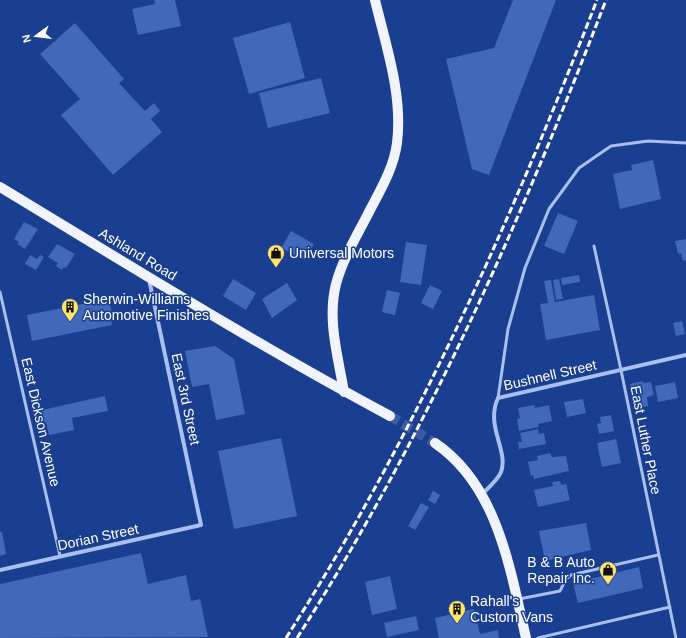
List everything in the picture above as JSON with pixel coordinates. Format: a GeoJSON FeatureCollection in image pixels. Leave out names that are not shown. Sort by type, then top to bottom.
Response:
{"type":"FeatureCollection","features":[{"type":"Feature","properties":{"kind":"main road"},"geometry":{"type":"LineString","coordinates":[[344,392],[333,331],[332,314],[336,283],[343,265],[389,171],[397,144],[399,122],[396,97],[374,0]]}},
{"type":"Feature","properties":{"kind":"main road","name":"Ashland Road"},"geometry":{"type":"LineString","coordinates":[[0,187],[344,392],[390,416]]}},
{"type":"Feature","properties":{"kind":"main road"},"geometry":{"type":"LineString","coordinates":[[435,443],[464,467],[482,494],[505,554],[526,638]]}},
{"type":"Feature","properties":{"kind":"street","name":"East 3rd Street"},"geometry":{"type":"LineString","coordinates":[[149,277],[201,526]]}},
{"type":"Feature","properties":{"kind":"street","name":"Bushnell Street"},"geometry":{"type":"LineString","coordinates":[[482,494],[496,481],[501,471],[502,462],[493,420],[495,405],[498,398],[686,355]]}},
{"type":"Feature","properties":{"kind":"street","name":"Dorian Street"},"geometry":{"type":"LineString","coordinates":[[0,570],[201,526]]}},
{"type":"Feature","properties":{"kind":"lane"},"geometry":{"type":"LineString","coordinates":[[498,398],[508,329],[525,268],[549,209],[579,168],[611,146],[648,141],[686,144]]}},
{"type":"Feature","properties":{"kind":"lane","name":"East Luther Place"},"geometry":{"type":"LineString","coordinates":[[594,246],[676,638]]}},
{"type":"Feature","properties":{"kind":"lane","name":"East Dickson Avenue"},"geometry":{"type":"LineString","coordinates":[[0,292],[60,556]]}},
{"type":"Feature","properties":{"kind":"lane"},"geometry":{"type":"LineString","coordinates":[[517,600],[560,591],[566,579],[571,575],[658,555]]}},
{"type":"Feature","properties":{"kind":"lane"},"geometry":{"type":"LineString","coordinates":[[538,638],[670,607]]}},
{"type":"Feature","properties":{"kind":"building"},"geometry":{"type":"Polygon","coordinates":[[[154,0],[175,0],[181,26],[138,35],[132,9],[155,4],[154,0]]]}},
{"type":"Feature","properties":{"kind":"building"},"geometry":{"type":"Polygon","coordinates":[[[513,0],[556,0],[489,175],[472,169],[446,59],[494,48],[513,0]]]}},
{"type":"Feature","properties":{"kind":"building"},"geometry":{"type":"Polygon","coordinates":[[[290,22],[305,78],[249,94],[233,38],[290,22]]]}},
{"type":"Feature","properties":{"kind":"building"},"geometry":{"type":"Polygon","coordinates":[[[75,23],[124,79],[119,83],[145,111],[154,103],[160,111],[151,119],[162,132],[113,175],[61,115],[80,99],[40,54],[75,23]]]}},
{"type":"Feature","properties":{"kind":"building"},"geometry":{"type":"Polygon","coordinates":[[[321,78],[330,113],[268,128],[259,93],[321,78]]]}},
{"type":"Feature","properties":{"kind":"building"},"geometry":{"type":"Polygon","coordinates":[[[653,160],[661,199],[620,209],[613,174],[632,170],[631,165],[653,160]]]}},
{"type":"Feature","properties":{"kind":"building"},"geometry":{"type":"Polygon","coordinates":[[[558,213],[578,221],[564,254],[544,246],[558,213]]]}},
{"type":"Feature","properties":{"kind":"building"},"geometry":{"type":"Polygon","coordinates":[[[24,222],[38,229],[25,249],[17,244],[19,242],[14,239],[24,222]]]}},
{"type":"Feature","properties":{"kind":"building"},"geometry":{"type":"Polygon","coordinates":[[[291,231],[314,244],[305,260],[281,248],[291,231]]]}},
{"type":"Feature","properties":{"kind":"building"},"geometry":{"type":"Polygon","coordinates":[[[686,239],[686,260],[683,261],[681,253],[678,254],[675,241],[686,239]]]}},
{"type":"Feature","properties":{"kind":"building"},"geometry":{"type":"Polygon","coordinates":[[[406,242],[427,245],[421,285],[400,282],[406,242]]]}},
{"type":"Feature","properties":{"kind":"building"},"geometry":{"type":"Polygon","coordinates":[[[57,244],[75,254],[66,268],[64,267],[62,270],[56,266],[58,263],[48,257],[57,244]]]}},
{"type":"Feature","properties":{"kind":"building"},"geometry":{"type":"Polygon","coordinates":[[[30,255],[37,259],[40,255],[44,257],[36,270],[25,264],[30,255]]]}},
{"type":"Feature","properties":{"kind":"building"},"geometry":{"type":"Polygon","coordinates":[[[579,275],[580,282],[562,285],[561,278],[579,275]]]}},
{"type":"Feature","properties":{"kind":"building"},"geometry":{"type":"Polygon","coordinates":[[[233,279],[256,293],[246,310],[223,296],[233,279]]]}},
{"type":"Feature","properties":{"kind":"building"},"geometry":{"type":"Polygon","coordinates":[[[559,279],[563,299],[556,300],[553,280],[559,279]]]}},
{"type":"Feature","properties":{"kind":"building"},"geometry":{"type":"Polygon","coordinates":[[[551,280],[555,302],[594,295],[600,330],[546,340],[540,304],[548,303],[544,281],[551,280]]]}},
{"type":"Feature","properties":{"kind":"building"},"geometry":{"type":"Polygon","coordinates":[[[287,283],[297,300],[272,318],[262,299],[287,283]]]}},
{"type":"Feature","properties":{"kind":"building"},"geometry":{"type":"Polygon","coordinates":[[[430,285],[442,291],[433,309],[421,303],[430,285]]]}},
{"type":"Feature","properties":{"kind":"building"},"geometry":{"type":"Polygon","coordinates":[[[387,290],[400,293],[395,315],[382,312],[387,290]]]}},
{"type":"Feature","properties":{"kind":"building","name":"Sherwin-Williams Automotive Finishes"},"geometry":{"type":"Polygon","coordinates":[[[107,299],[109,305],[110,304],[113,319],[111,319],[112,325],[32,341],[27,315],[107,299]]]}},
{"type":"Feature","properties":{"kind":"building"},"geometry":{"type":"Polygon","coordinates":[[[682,321],[685,334],[676,336],[673,323],[682,321]]]}},
{"type":"Feature","properties":{"kind":"building"},"geometry":{"type":"Polygon","coordinates":[[[215,346],[234,359],[245,414],[216,420],[209,384],[192,387],[185,351],[215,346]]]}},
{"type":"Feature","properties":{"kind":"building"},"geometry":{"type":"Polygon","coordinates":[[[643,381],[643,383],[651,382],[654,395],[647,397],[648,406],[637,409],[630,384],[643,381]]]}},
{"type":"Feature","properties":{"kind":"building"},"geometry":{"type":"Polygon","coordinates":[[[675,382],[678,398],[658,402],[655,386],[675,382]]]}},
{"type":"Feature","properties":{"kind":"building"},"geometry":{"type":"Polygon","coordinates":[[[105,396],[108,411],[72,418],[74,430],[49,435],[46,422],[36,424],[33,412],[105,396]]]}},
{"type":"Feature","properties":{"kind":"building"},"geometry":{"type":"Polygon","coordinates":[[[583,399],[586,413],[567,417],[564,402],[583,399]]]}},
{"type":"Feature","properties":{"kind":"building"},"geometry":{"type":"Polygon","coordinates":[[[534,405],[535,408],[549,405],[552,421],[538,424],[539,427],[519,431],[517,419],[520,418],[518,408],[534,405]]]}},
{"type":"Feature","properties":{"kind":"building"},"geometry":{"type":"Polygon","coordinates":[[[611,415],[614,431],[599,434],[597,424],[601,423],[600,417],[611,415]]]}},
{"type":"Feature","properties":{"kind":"building"},"geometry":{"type":"Polygon","coordinates":[[[538,429],[539,434],[544,433],[546,444],[519,449],[518,442],[522,442],[520,433],[538,429]]]}},
{"type":"Feature","properties":{"kind":"building"},"geometry":{"type":"Polygon","coordinates":[[[281,438],[297,516],[234,529],[218,451],[281,438]]]}},
{"type":"Feature","properties":{"kind":"building"},"geometry":{"type":"Polygon","coordinates":[[[616,439],[621,463],[602,467],[597,443],[616,439]]]}},
{"type":"Feature","properties":{"kind":"building"},"geometry":{"type":"Polygon","coordinates":[[[550,453],[552,457],[566,456],[569,471],[534,479],[533,475],[531,476],[528,462],[538,460],[537,456],[550,453]]]}},
{"type":"Feature","properties":{"kind":"building"},"geometry":{"type":"Polygon","coordinates":[[[560,481],[561,485],[566,484],[570,500],[538,507],[534,490],[553,486],[552,482],[560,481]]]}},
{"type":"Feature","properties":{"kind":"building"},"geometry":{"type":"Polygon","coordinates":[[[433,491],[440,495],[435,504],[428,500],[433,491]]]}},
{"type":"Feature","properties":{"kind":"building"},"geometry":{"type":"Polygon","coordinates":[[[421,503],[429,507],[415,530],[408,526],[421,503]]]}},
{"type":"Feature","properties":{"kind":"building"},"geometry":{"type":"Polygon","coordinates":[[[586,523],[591,550],[545,561],[539,531],[586,523]]]}},
{"type":"Feature","properties":{"kind":"building"},"geometry":{"type":"Polygon","coordinates":[[[0,532],[2,532],[6,554],[0,556],[0,532]]]}},
{"type":"Feature","properties":{"kind":"building"},"geometry":{"type":"Polygon","coordinates":[[[141,553],[148,584],[186,575],[191,601],[200,599],[208,637],[0,638],[0,584],[141,553]]]}},
{"type":"Feature","properties":{"kind":"building","name":"B & B Auto Repair Inc."},"geometry":{"type":"Polygon","coordinates":[[[639,567],[643,588],[578,603],[573,583],[639,567]]]}},
{"type":"Feature","properties":{"kind":"building"},"geometry":{"type":"Polygon","coordinates":[[[390,576],[397,609],[372,615],[365,582],[390,576]]]}},
{"type":"Feature","properties":{"kind":"building","name":"Rahall's Custom Vans"},"geometry":{"type":"Polygon","coordinates":[[[474,609],[480,634],[498,630],[499,638],[439,638],[435,618],[474,609]]]}},
{"type":"Feature","properties":{"kind":"building"},"geometry":{"type":"Polygon","coordinates":[[[416,616],[419,630],[387,637],[384,623],[416,616]]]}},
{"type":"Feature","properties":{"kind":"tunnel"},"geometry":{"type":"LineString","coordinates":[[390,416],[435,443]]}},
{"type":"Feature","properties":{"kind":"railway"},"geometry":{"type":"LineString","coordinates":[[286,638],[333,562],[376,485],[418,407],[457,327],[495,246],[530,165],[597,0]]}},
{"type":"Feature","properties":{"kind":"railway"},"geometry":{"type":"LineString","coordinates":[[297,638],[344,562],[387,485],[429,407],[468,327],[540,165],[606,0]]}},
{"type":"Feature","properties":{"kind":"place","name":"Universal Motors"},"geometry":{"type":"Point","coordinates":[276,268]}},
{"type":"Feature","properties":{"kind":"place","name":"Sherwin-Williams Automotive Finishes"},"geometry":{"type":"Point","coordinates":[70,322]}},
{"type":"Feature","properties":{"kind":"place","name":"B & B Auto Repair Inc."},"geometry":{"type":"Point","coordinates":[608,585]}},
{"type":"Feature","properties":{"kind":"place","name":"Rahall's Custom Vans"},"geometry":{"type":"Point","coordinates":[457,624]}}]}
